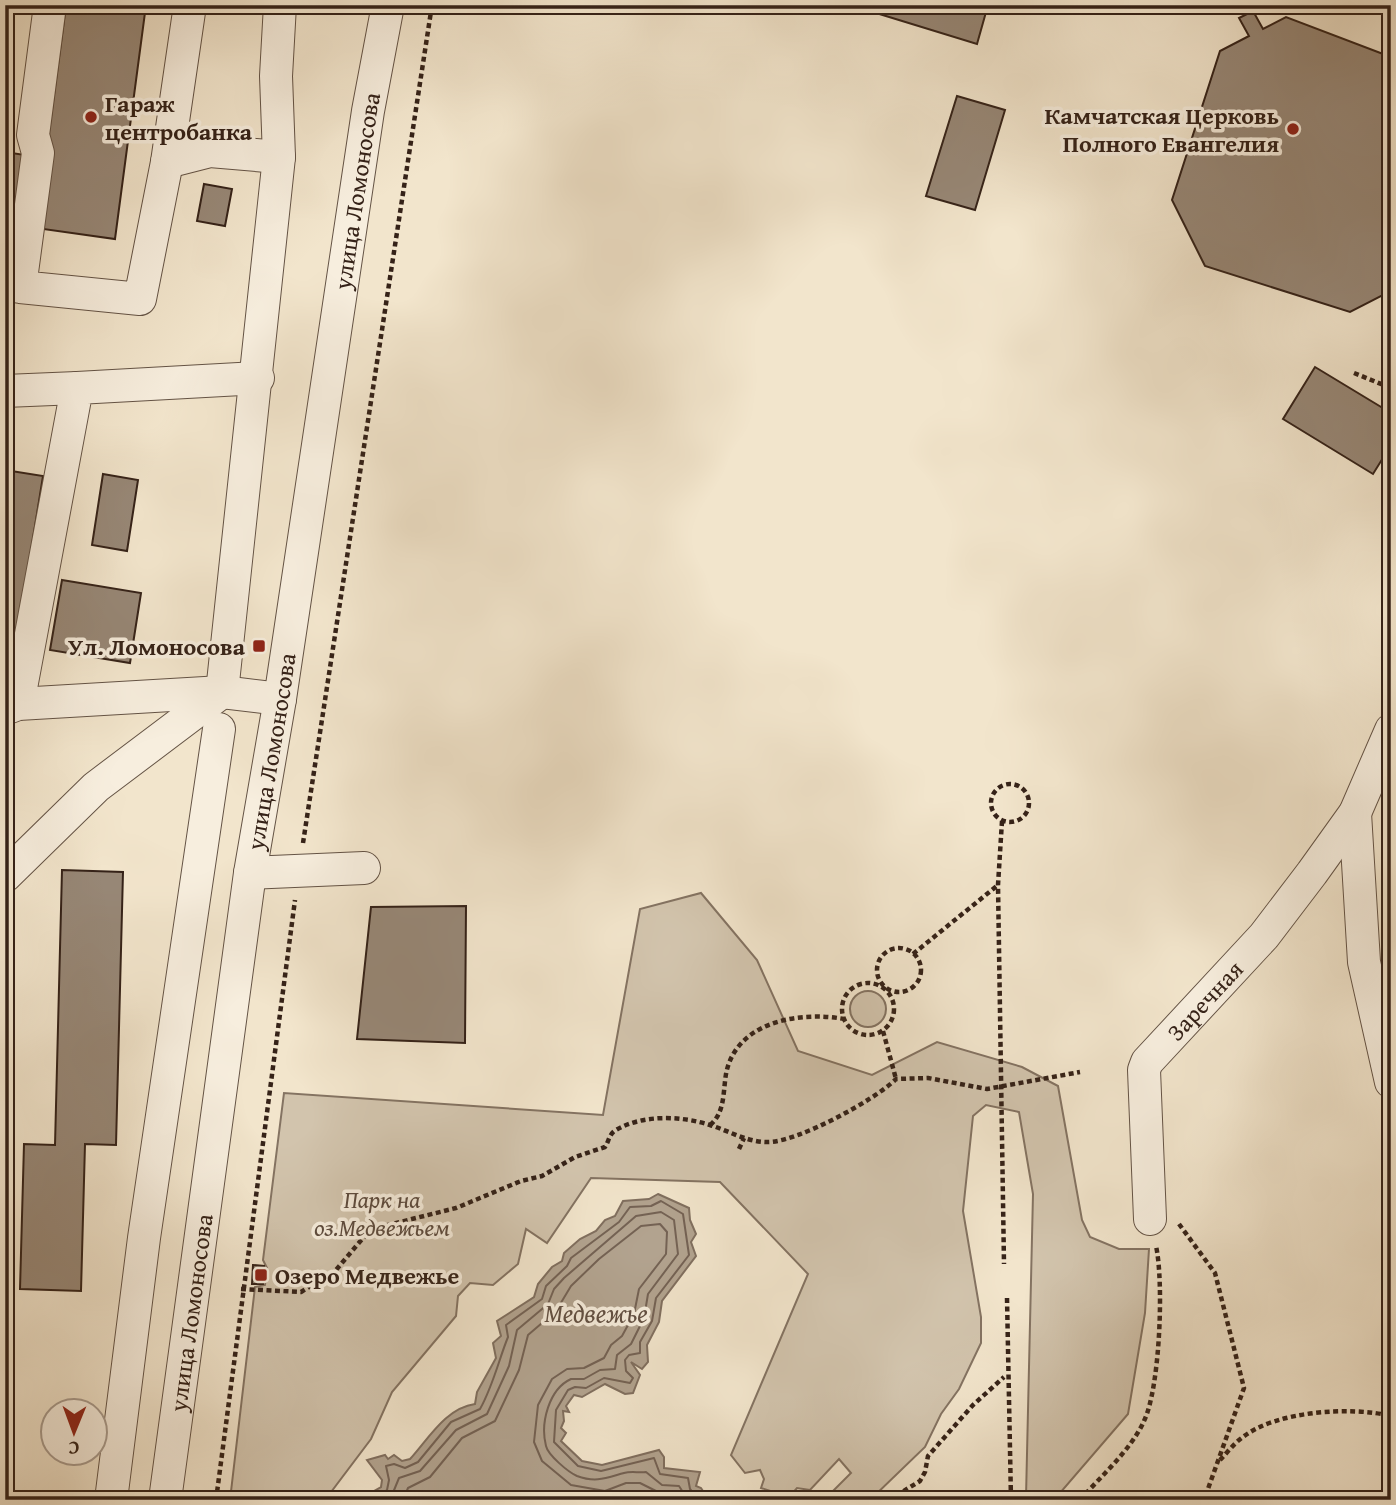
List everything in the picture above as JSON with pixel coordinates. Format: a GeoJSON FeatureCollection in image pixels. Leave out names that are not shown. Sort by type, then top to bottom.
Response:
{"type":"FeatureCollection","features":[{"type":"Feature","properties":{"kind":"street"},"geometry":{"type":"LineString","coordinates":[[50,5],[33,135],[38,153],[20,287],[140,299],[167,162],[190,5]]}},
{"type":"Feature","properties":{"kind":"street"},"geometry":{"type":"LineString","coordinates":[[5,876],[96,788],[222,692],[258,378],[279,156],[276,76],[280,5]]}},
{"type":"Feature","properties":{"kind":"street","name":"улица Ломоносова"},"geometry":{"type":"LineString","coordinates":[[165,1500],[250,873],[280,699],[368,111],[388,5]]}},
{"type":"Feature","properties":{"kind":"street"},"geometry":{"type":"LineString","coordinates":[[167,162],[210,151],[279,156]]}},
{"type":"Feature","properties":{"kind":"street"},"geometry":{"type":"LineString","coordinates":[[5,391],[258,378]]}},
{"type":"Feature","properties":{"kind":"street"},"geometry":{"type":"LineString","coordinates":[[78,388],[12,706],[222,692],[280,699]]}},
{"type":"Feature","properties":{"kind":"street"},"geometry":{"type":"LineString","coordinates":[[111,1500],[144,1238],[219,729]]}},
{"type":"Feature","properties":{"kind":"street","name":"Заречная"},"geometry":{"type":"LineString","coordinates":[[1161,1217],[1144,1070],[1147,1062],[1264,936],[1355,813],[1391,730]]}},
{"type":"Feature","properties":{"kind":"street","name":"Заречная"},"geometry":{"type":"LineString","coordinates":[[1355,813],[1364,962],[1391,1082]]}},
{"type":"Feature","properties":{"kind":"street"},"geometry":{"type":"LineString","coordinates":[[250,873],[364,868]]}},
{"type":"Feature","properties":{"kind":"path"},"geometry":{"type":"LineString","coordinates":[[216,1500],[299,870],[432,5]]}},
{"type":"Feature","properties":{"kind":"path"},"geometry":{"type":"LineString","coordinates":[[1354,373],[1391,388]]}},
{"type":"Feature","properties":{"kind":"path"},"geometry":{"type":"LineString","coordinates":[[1002,821],[1021,818],[1029,808],[1028,795],[1019,786],[1007,784],[994,792],[992,808],[1002,821],[998,885],[1004,1264]]}},
{"type":"Feature","properties":{"kind":"path"},"geometry":{"type":"LineString","coordinates":[[913,954],[998,885]]}},
{"type":"Feature","properties":{"kind":"path"},"geometry":{"type":"LineString","coordinates":[[900,948],[913,954],[920,970],[914,986],[896,992],[883,986],[877,969],[882,957],[900,948]]}},
{"type":"Feature","properties":{"kind":"path"},"geometry":{"type":"LineString","coordinates":[[844,1019],[842,1005],[847,992],[858,984],[872,983],[885,988],[893,1000],[894,1014],[883,1031],[895,1079]]}},
{"type":"Feature","properties":{"kind":"path"},"geometry":{"type":"LineString","coordinates":[[710,1125],[719,1114],[731,1060],[753,1033],[792,1018],[823,1015],[844,1019],[860,1034],[883,1031]]}},
{"type":"Feature","properties":{"kind":"path"},"geometry":{"type":"LineString","coordinates":[[242,1289],[301,1292],[336,1270],[363,1238],[380,1227],[449,1210],[521,1181],[542,1176],[575,1157],[604,1147],[609,1136],[617,1129],[665,1118],[710,1125],[744,1138],[766,1142],[788,1138],[877,1093],[895,1079],[928,1078],[979,1089],[1080,1072]]}},
{"type":"Feature","properties":{"kind":"path"},"geometry":{"type":"LineString","coordinates":[[739,1149],[744,1138]]}},
{"type":"Feature","properties":{"kind":"path"},"geometry":{"type":"LineString","coordinates":[[1161,1217],[1215,1273],[1244,1388],[1203,1500]]}},
{"type":"Feature","properties":{"kind":"path"},"geometry":{"type":"LineString","coordinates":[[1080,1500],[1145,1420],[1161,1310],[1161,1217]]}},
{"type":"Feature","properties":{"kind":"path"},"geometry":{"type":"LineString","coordinates":[[1007,1298],[1011,1500]]}},
{"type":"Feature","properties":{"kind":"path"},"geometry":{"type":"LineString","coordinates":[[889,1500],[920,1481],[926,1472],[928,1456],[973,1405],[1004,1377]]}},
{"type":"Feature","properties":{"kind":"path"},"geometry":{"type":"LineString","coordinates":[[1217,1464],[1241,1438],[1270,1424],[1317,1412],[1345,1410],[1391,1416]]}},
{"type":"Feature","properties":{"kind":"green space","name":"Парк на оз.Медвежьем"},"geometry":{"type":"Polygon","coordinates":[[[701,893],[757,960],[798,1051],[872,1075],[937,1042],[1022,1067],[1058,1086],[1082,1220],[1090,1237],[1119,1249],[1149,1249],[1145,1313],[1128,1414],[1054,1500],[1026,1497],[1033,1194],[1019,1112],[986,1105],[973,1116],[963,1211],[981,1317],[981,1343],[959,1389],[941,1414],[925,1447],[870,1500],[824,1500],[851,1473],[839,1459],[810,1490],[797,1488],[789,1497],[761,1488],[764,1479],[760,1470],[745,1473],[731,1455],[808,1274],[720,1182],[591,1178],[547,1243],[526,1229],[518,1264],[493,1285],[470,1283],[458,1296],[456,1316],[392,1392],[371,1439],[325,1500],[230,1500],[255,1287],[265,1285],[267,1268],[263,1260],[284,1093],[603,1115],[640,909],[701,893]]]}},
{"type":"Feature","properties":{"kind":"green space"},"geometry":{"type":"Polygon","coordinates":[[[868,991],[881,996],[886,1009],[881,1022],[868,1027],[855,1022],[850,1009],[855,996],[868,991]]]}},
{"type":"Feature","properties":{"kind":"water","name":"Медвежье"},"geometry":{"type":"Polygon","coordinates":[[[658,1194],[689,1208],[690,1220],[696,1234],[691,1242],[696,1256],[662,1301],[659,1322],[647,1345],[648,1362],[642,1369],[631,1362],[640,1375],[633,1393],[625,1394],[605,1384],[582,1397],[574,1395],[566,1406],[569,1412],[563,1411],[564,1421],[561,1428],[566,1433],[561,1441],[582,1461],[602,1465],[659,1450],[664,1457],[664,1468],[700,1472],[696,1486],[701,1488],[709,1500],[358,1500],[381,1487],[382,1480],[367,1460],[385,1455],[388,1459],[394,1455],[402,1461],[410,1459],[431,1433],[455,1411],[475,1404],[477,1392],[496,1358],[493,1343],[501,1336],[497,1321],[534,1297],[538,1284],[552,1267],[562,1261],[564,1253],[580,1239],[596,1231],[605,1220],[615,1216],[623,1201],[649,1199],[658,1194]]]}},
{"type":"Feature","properties":{"kind":"building","name":"Гараж центробанка"},"geometry":{"type":"Polygon","coordinates":[[[66,5],[146,5],[115,239],[36,228],[66,5]]]}},
{"type":"Feature","properties":{"kind":"building"},"geometry":{"type":"Polygon","coordinates":[[[850,5],[988,5],[977,44],[850,5]]]}},
{"type":"Feature","properties":{"kind":"building","name":"Камчатская Церковь Полного Евангелия"},"geometry":{"type":"Polygon","coordinates":[[[1253,11],[1263,29],[1286,17],[1391,57],[1391,291],[1350,312],[1205,266],[1172,200],[1220,51],[1249,36],[1239,18],[1253,11]]]}},
{"type":"Feature","properties":{"kind":"building"},"geometry":{"type":"Polygon","coordinates":[[[957,96],[1005,110],[975,210],[926,196],[957,96]]]}},
{"type":"Feature","properties":{"kind":"building"},"geometry":{"type":"Polygon","coordinates":[[[5,152],[25,155],[16,222],[5,221],[5,152]]]}},
{"type":"Feature","properties":{"kind":"building"},"geometry":{"type":"Polygon","coordinates":[[[204,184],[232,189],[225,226],[197,221],[204,184]]]}},
{"type":"Feature","properties":{"kind":"building"},"geometry":{"type":"Polygon","coordinates":[[[1315,367],[1391,413],[1391,445],[1373,474],[1283,419],[1315,367]]]}},
{"type":"Feature","properties":{"kind":"building"},"geometry":{"type":"Polygon","coordinates":[[[5,470],[43,476],[11,677],[5,676],[5,470]]]}},
{"type":"Feature","properties":{"kind":"building"},"geometry":{"type":"Polygon","coordinates":[[[103,474],[138,480],[127,551],[92,545],[103,474]]]}},
{"type":"Feature","properties":{"kind":"building"},"geometry":{"type":"Polygon","coordinates":[[[62,580],[141,593],[130,663],[50,650],[62,580]]]}},
{"type":"Feature","properties":{"kind":"building"},"geometry":{"type":"Polygon","coordinates":[[[62,870],[123,872],[116,1145],[85,1144],[81,1291],[20,1289],[24,1144],[55,1145],[62,870]]]}},
{"type":"Feature","properties":{"kind":"building"},"geometry":{"type":"Polygon","coordinates":[[[466,906],[465,1043],[357,1039],[371,907],[466,906]]]}},
{"type":"Feature","properties":{"kind":"building"},"geometry":{"type":"Polygon","coordinates":[[[253,1265],[264,1266],[263,1284],[252,1284],[253,1265]]]}},
{"type":"Feature","properties":{"kind":"place","name":"Гараж центробанка"},"geometry":{"type":"Point","coordinates":[91,117]}},
{"type":"Feature","properties":{"kind":"place","name":"Камчатская Церковь Полного Евангелия"},"geometry":{"type":"Point","coordinates":[1293,129]}},
{"type":"Feature","properties":{"kind":"place","name":"Ул. Ломоносова"},"geometry":{"type":"Point","coordinates":[259,646]}},
{"type":"Feature","properties":{"kind":"place","name":"Озеро Медвежье"},"geometry":{"type":"Point","coordinates":[261,1275]}}]}
